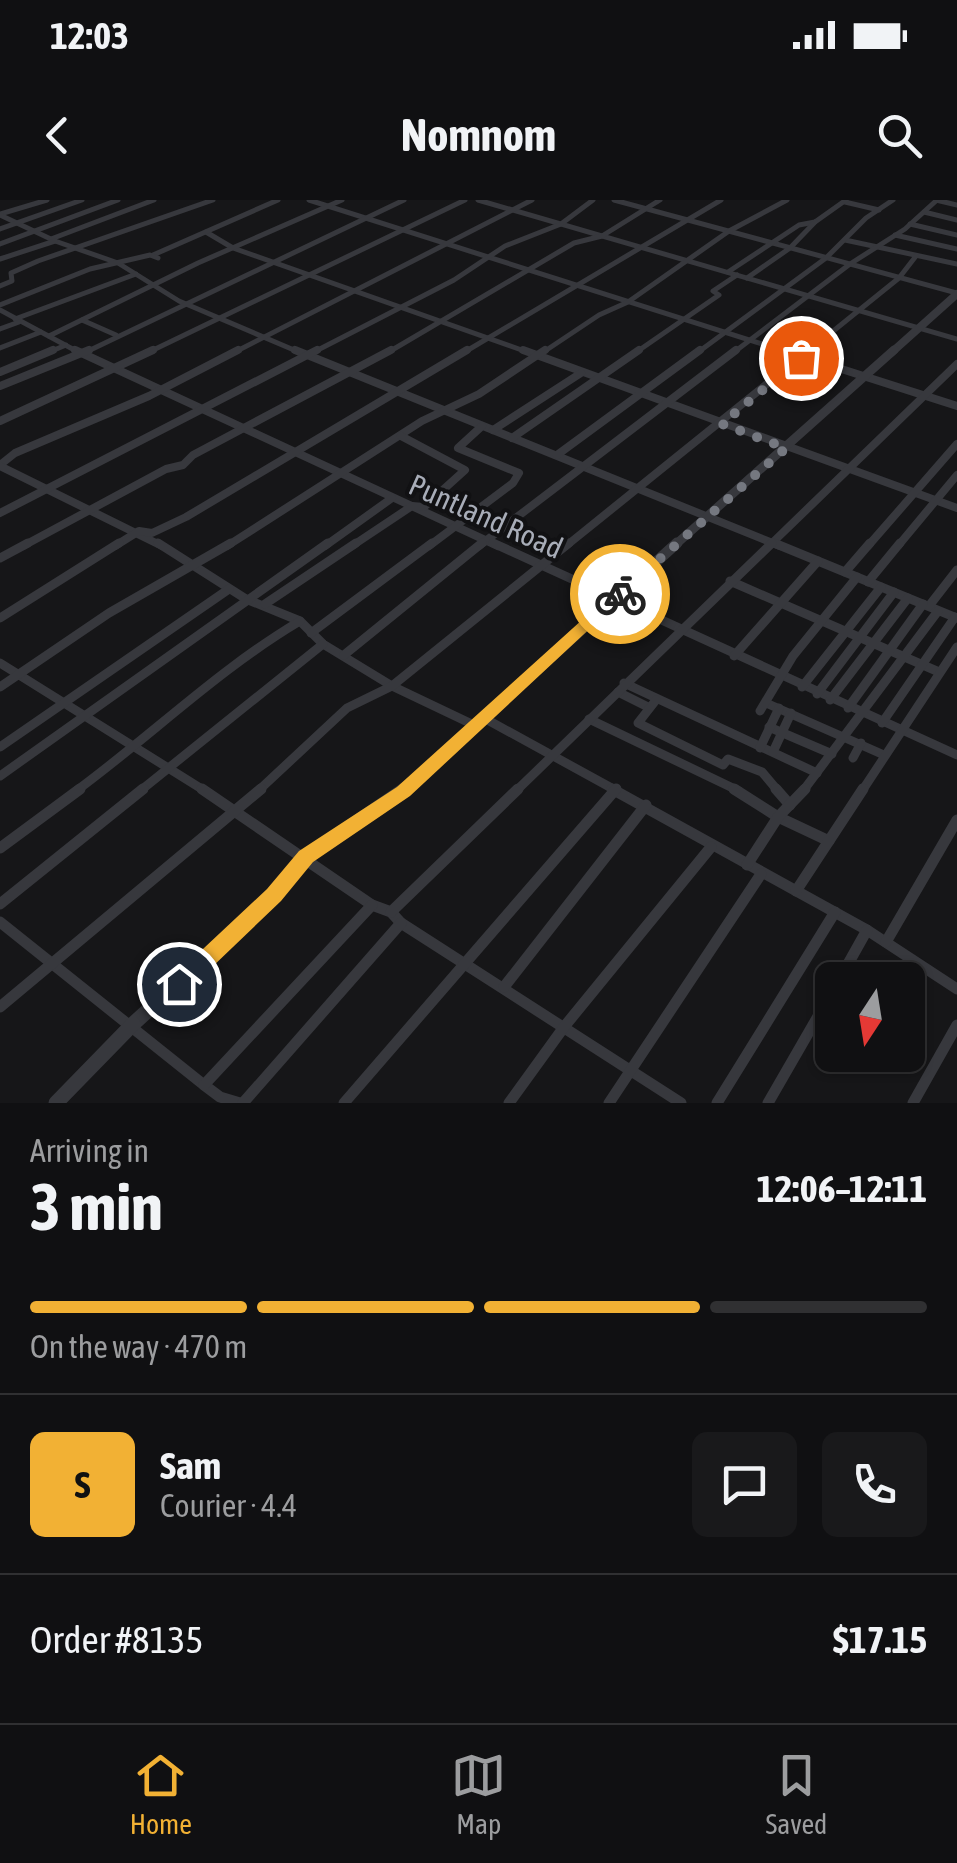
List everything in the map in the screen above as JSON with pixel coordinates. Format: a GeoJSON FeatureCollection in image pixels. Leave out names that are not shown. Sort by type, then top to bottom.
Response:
{"type":"FeatureCollection","features":[{"type":"Feature","properties":{"kind":"street"},"geometry":{"type":"LineString","coordinates":[[0,214],[46,200]]}},
{"type":"Feature","properties":{"kind":"street"},"geometry":{"type":"LineString","coordinates":[[0,228],[82,200]]}},
{"type":"Feature","properties":{"kind":"street"},"geometry":{"type":"LineString","coordinates":[[0,244],[31,229],[118,200]]}},
{"type":"Feature","properties":{"kind":"street"},"geometry":{"type":"LineString","coordinates":[[0,259],[154,200]]}},
{"type":"Feature","properties":{"kind":"street"},"geometry":{"type":"LineString","coordinates":[[0,275],[214,200]]}},
{"type":"Feature","properties":{"kind":"street"},"geometry":{"type":"LineString","coordinates":[[0,309],[90,269],[154,257],[278,200]]}},
{"type":"Feature","properties":{"kind":"street"},"geometry":{"type":"LineString","coordinates":[[309,200],[957,406]]}},
{"type":"Feature","properties":{"kind":"street"},"geometry":{"type":"LineString","coordinates":[[0,348],[82,320],[342,200]]}},
{"type":"Feature","properties":{"kind":"street"},"geometry":{"type":"LineString","coordinates":[[0,386],[80,354],[404,200]]}},
{"type":"Feature","properties":{"kind":"street"},"geometry":{"type":"LineString","coordinates":[[0,422],[315,276],[465,200]]}},
{"type":"Feature","properties":{"kind":"street"},"geometry":{"type":"LineString","coordinates":[[478,200],[957,338]]}},
{"type":"Feature","properties":{"kind":"street"},"geometry":{"type":"LineString","coordinates":[[532,200],[161,388],[15,453],[0,465],[88,512],[139,531],[246,599],[300,622],[324,644],[392,686],[480,722],[616,789],[711,846],[868,930],[957,990]]}},
{"type":"Feature","properties":{"kind":"street"},"geometry":{"type":"LineString","coordinates":[[0,513],[401,307],[491,258],[505,246],[561,224],[594,200]]}},
{"type":"Feature","properties":{"kind":"street"},"geometry":{"type":"LineString","coordinates":[[614,200],[957,293]]}},
{"type":"Feature","properties":{"kind":"street"},"geometry":{"type":"LineString","coordinates":[[0,558],[166,470],[183,465],[192,455],[442,322],[574,242],[602,236],[660,200]]}},
{"type":"Feature","properties":{"kind":"street"},"geometry":{"type":"LineString","coordinates":[[0,618],[139,531],[166,528],[722,200]]}},
{"type":"Feature","properties":{"kind":"street"},"geometry":{"type":"LineString","coordinates":[[0,688],[95,622],[195,566],[401,436],[628,302],[730,231],[787,200]]}},
{"type":"Feature","properties":{"kind":"street"},"geometry":{"type":"LineString","coordinates":[[557,455],[826,258],[893,200]]}},
{"type":"Feature","properties":{"kind":"street"},"geometry":{"type":"LineString","coordinates":[[344,654],[411,597],[850,264],[910,224],[936,200],[957,205]]}},
{"type":"Feature","properties":{"kind":"street"},"geometry":{"type":"LineString","coordinates":[[747,278],[846,201],[879,210]]}},
{"type":"Feature","properties":{"kind":"street"},"geometry":{"type":"LineString","coordinates":[[924,212],[957,220]]}},
{"type":"Feature","properties":{"kind":"street"},"geometry":{"type":"LineString","coordinates":[[0,214],[53,240],[118,263],[187,304],[442,413],[711,516],[956,618],[882,723]]}},
{"type":"Feature","properties":{"kind":"street"},"geometry":{"type":"LineString","coordinates":[[728,272],[799,225],[815,222]]}},
{"type":"Feature","properties":{"kind":"street"},"geometry":{"type":"LineString","coordinates":[[910,224],[957,234]]}},
{"type":"Feature","properties":{"kind":"street"},"geometry":{"type":"LineString","coordinates":[[206,232],[232,248],[957,508]]}},
{"type":"Feature","properties":{"kind":"street"},"geometry":{"type":"LineString","coordinates":[[895,235],[957,249]]}},
{"type":"Feature","properties":{"kind":"street"},"geometry":{"type":"LineString","coordinates":[[846,240],[957,264]]}},
{"type":"Feature","properties":{"kind":"street"},"geometry":{"type":"LineString","coordinates":[[0,1007],[55,964],[132,892],[236,812],[346,708],[392,686],[433,650],[544,567],[899,278],[916,256]]}},
{"type":"Feature","properties":{"kind":"street"},"geometry":{"type":"LineString","coordinates":[[0,286],[12,281],[11,273]]}},
{"type":"Feature","properties":{"kind":"street"},"geometry":{"type":"LineString","coordinates":[[0,328],[136,274]]}},
{"type":"Feature","properties":{"kind":"street"},"geometry":{"type":"LineString","coordinates":[[512,438],[719,295],[713,291],[737,275]]}},
{"type":"Feature","properties":{"kind":"street"},"geometry":{"type":"LineString","coordinates":[[56,1103],[132,1025],[274,895],[306,857],[404,792],[957,293]]}},
{"type":"Feature","properties":{"kind":"street","name":"Puntland Road"},"geometry":{"type":"LineString","coordinates":[[0,309],[114,370],[161,388],[734,656],[957,755]]}},
{"type":"Feature","properties":{"kind":"street"},"geometry":{"type":"LineString","coordinates":[[82,320],[117,335]]}},
{"type":"Feature","properties":{"kind":"street"},"geometry":{"type":"LineString","coordinates":[[0,372],[66,345]]}},
{"type":"Feature","properties":{"kind":"street"},"geometry":{"type":"LineString","coordinates":[[391,912],[957,364]]}},
{"type":"Feature","properties":{"kind":"street"},"geometry":{"type":"LineString","coordinates":[[493,430],[581,373]]}},
{"type":"Feature","properties":{"kind":"street"},"geometry":{"type":"LineString","coordinates":[[311,633],[513,483],[520,473],[458,448],[482,426]]}},
{"type":"Feature","properties":{"kind":"street"},"geometry":{"type":"LineString","coordinates":[[265,604],[412,506],[424,507],[466,468],[401,436]]}},
{"type":"Feature","properties":{"kind":"street"},"geometry":{"type":"LineString","coordinates":[[845,572],[955,449]]}},
{"type":"Feature","properties":{"kind":"street"},"geometry":{"type":"LineString","coordinates":[[868,582],[957,476]]}},
{"type":"Feature","properties":{"kind":"street"},"geometry":{"type":"LineString","coordinates":[[0,776],[392,498]]}},
{"type":"Feature","properties":{"kind":"street"},"geometry":{"type":"LineString","coordinates":[[734,656],[818,561]]}},
{"type":"Feature","properties":{"kind":"street"},"geometry":{"type":"LineString","coordinates":[[848,708],[889,648],[930,607],[957,570]]}},
{"type":"Feature","properties":{"kind":"street"},"geometry":{"type":"LineString","coordinates":[[856,577],[820,619],[763,707],[779,708],[884,755]]}},
{"type":"Feature","properties":{"kind":"street"},"geometry":{"type":"LineString","coordinates":[[730,581],[939,672]]}},
{"type":"Feature","properties":{"kind":"street"},"geometry":{"type":"LineString","coordinates":[[802,687],[881,587]]}},
{"type":"Feature","properties":{"kind":"street"},"geometry":{"type":"LineString","coordinates":[[0,747],[229,589]]}},
{"type":"Feature","properties":{"kind":"street"},"geometry":{"type":"LineString","coordinates":[[818,694],[894,592]]}},
{"type":"Feature","properties":{"kind":"street"},"geometry":{"type":"LineString","coordinates":[[830,700],[908,598]]}},
{"type":"Feature","properties":{"kind":"street"},"geometry":{"type":"LineString","coordinates":[[747,865],[778,817],[832,754],[905,656],[930,607]]}},
{"type":"Feature","properties":{"kind":"street"},"geometry":{"type":"LineString","coordinates":[[0,848],[136,747],[251,650],[300,622]]}},
{"type":"Feature","properties":{"kind":"street"},"geometry":{"type":"LineString","coordinates":[[0,904],[324,644]]}},
{"type":"Feature","properties":{"kind":"street"},"geometry":{"type":"LineString","coordinates":[[796,891],[957,647]]}},
{"type":"Feature","properties":{"kind":"street"},"geometry":{"type":"LineString","coordinates":[[0,663],[170,768],[372,905],[391,912],[401,923],[681,1103]]}},
{"type":"Feature","properties":{"kind":"street"},"geometry":{"type":"LineString","coordinates":[[621,687],[817,773]]}},
{"type":"Feature","properties":{"kind":"street"},"geometry":{"type":"LineString","coordinates":[[652,703],[640,725],[723,765]]}},
{"type":"Feature","properties":{"kind":"street"},"geometry":{"type":"LineString","coordinates":[[760,748],[779,708]]}},
{"type":"Feature","properties":{"kind":"street"},"geometry":{"type":"LineString","coordinates":[[773,752],[791,713]]}},
{"type":"Feature","properties":{"kind":"street"},"geometry":{"type":"LineString","coordinates":[[589,719],[828,841]]}},
{"type":"Feature","properties":{"kind":"street"},"geometry":{"type":"LineString","coordinates":[[770,726],[832,754]]}},
{"type":"Feature","properties":{"kind":"street"},"geometry":{"type":"LineString","coordinates":[[853,758],[860,744]]}},
{"type":"Feature","properties":{"kind":"street"},"geometry":{"type":"LineString","coordinates":[[712,779],[728,759],[762,772],[790,805]]}},
{"type":"Feature","properties":{"kind":"street"},"geometry":{"type":"LineString","coordinates":[[344,1103],[616,789]]}},
{"type":"Feature","properties":{"kind":"street"},"geometry":{"type":"LineString","coordinates":[[504,987],[646,806]]}},
{"type":"Feature","properties":{"kind":"street"},"geometry":{"type":"LineString","coordinates":[[886,942],[957,820]]}},
{"type":"Feature","properties":{"kind":"street"},"geometry":{"type":"LineString","coordinates":[[509,1103],[564,1027],[711,846]]}},
{"type":"Feature","properties":{"kind":"street"},"geometry":{"type":"LineString","coordinates":[[609,1103],[762,874]]}},
{"type":"Feature","properties":{"kind":"street"},"geometry":{"type":"LineString","coordinates":[[204,1085],[372,905]]}},
{"type":"Feature","properties":{"kind":"street"},"geometry":{"type":"LineString","coordinates":[[717,1103],[835,912]]}},
{"type":"Feature","properties":{"kind":"street"},"geometry":{"type":"LineString","coordinates":[[0,922],[132,1025],[217,1100],[241,1103],[401,923]]}},
{"type":"Feature","properties":{"kind":"street"},"geometry":{"type":"LineString","coordinates":[[849,962],[868,930]]}},
{"type":"Feature","properties":{"kind":"street"},"geometry":{"type":"LineString","coordinates":[[768,1103],[815,1021]]}},
{"type":"Feature","properties":{"kind":"street"},"geometry":{"type":"LineString","coordinates":[[913,1103],[957,1025]]}},
{"type":"Feature","properties":{"kind":"way so far"},"geometry":{"type":"LineString","coordinates":[[620,594],[786,448],[722,424],[801,358]]}},
{"type":"Feature","properties":{"kind":"route"},"geometry":{"type":"LineString","coordinates":[[179,984],[274,895],[306,857],[404,792],[620,594]]}}]}
